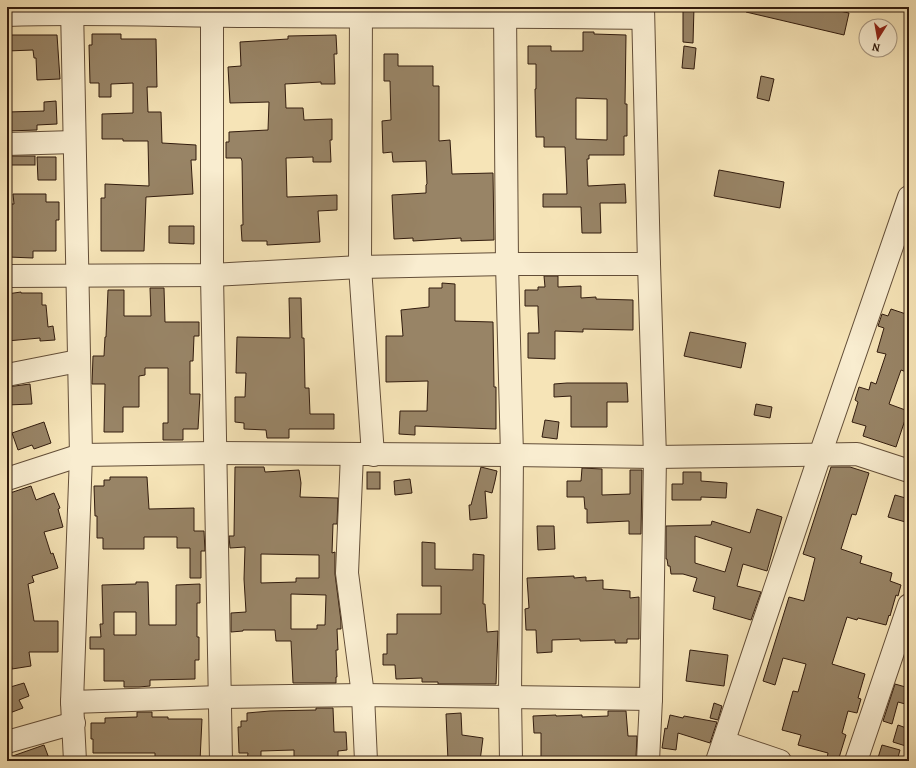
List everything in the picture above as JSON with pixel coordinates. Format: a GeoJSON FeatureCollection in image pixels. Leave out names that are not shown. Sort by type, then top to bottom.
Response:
{"type":"FeatureCollection","features":[{"type":"Feature","properties":{"kind":"street"},"geometry":{"type":"LineString","coordinates":[[72,10],[76,276],[81,455],[73,712],[75,761]]}},
{"type":"Feature","properties":{"kind":"street"},"geometry":{"type":"LineString","coordinates":[[7,15],[72,10],[212,12],[643,12],[649,264],[656,457],[651,699],[648,761]]}},
{"type":"Feature","properties":{"kind":"street"},"geometry":{"type":"LineString","coordinates":[[505,11],[507,264],[512,455],[510,696],[511,761]]}},
{"type":"Feature","properties":{"kind":"street"},"geometry":{"type":"LineString","coordinates":[[212,12],[212,275],[222,761]]}},
{"type":"Feature","properties":{"kind":"street"},"geometry":{"type":"LineString","coordinates":[[361,12],[360,267],[373,455]]}},
{"type":"Feature","properties":{"kind":"street"},"geometry":{"type":"LineString","coordinates":[[7,144],[74,142]]}},
{"type":"Feature","properties":{"kind":"street"},"geometry":{"type":"LineString","coordinates":[[780,761],[720,751],[909,197]]}},
{"type":"Feature","properties":{"kind":"street"},"geometry":{"type":"LineString","coordinates":[[7,276],[212,275],[360,267],[507,264],[649,264]]}},
{"type":"Feature","properties":{"kind":"street"},"geometry":{"type":"LineString","coordinates":[[7,375],[78,361]]}},
{"type":"Feature","properties":{"kind":"street"},"geometry":{"type":"LineString","coordinates":[[7,479],[81,455],[215,453],[656,457],[857,454],[909,471]]}},
{"type":"Feature","properties":{"kind":"street"},"geometry":{"type":"LineString","coordinates":[[352,454],[347,573],[363,695],[366,761]]}},
{"type":"Feature","properties":{"kind":"street"},"geometry":{"type":"LineString","coordinates":[[856,761],[909,604]]}},
{"type":"Feature","properties":{"kind":"street"},"geometry":{"type":"LineString","coordinates":[[7,742],[73,712],[220,697],[363,695],[651,699]]}},
{"type":"Feature","properties":{"kind":"building"},"geometry":{"type":"Polygon","coordinates":[[[683,7],[694,7],[693,43],[683,42],[683,7]]]}},
{"type":"Feature","properties":{"kind":"building"},"geometry":{"type":"Polygon","coordinates":[[[747,7],[821,7],[849,13],[844,35],[746,12],[747,7]]]}},
{"type":"Feature","properties":{"kind":"building"},"geometry":{"type":"Polygon","coordinates":[[[583,32],[594,32],[594,34],[626,35],[625,104],[627,104],[627,136],[624,136],[624,155],[589,155],[589,159],[587,159],[588,186],[625,184],[626,203],[600,203],[601,233],[582,233],[581,207],[543,207],[543,194],[567,194],[565,147],[544,147],[544,137],[536,137],[536,64],[528,64],[528,46],[551,46],[551,51],[583,51],[583,32]],[[576,98],[576,139],[607,140],[607,99],[576,98]]]}},
{"type":"Feature","properties":{"kind":"building"},"geometry":{"type":"Polygon","coordinates":[[[92,34],[121,34],[121,39],[156,39],[157,87],[147,87],[148,112],[161,112],[162,143],[196,145],[196,160],[191,160],[193,194],[146,197],[144,251],[101,251],[101,198],[105,198],[105,184],[149,186],[148,141],[102,139],[102,114],[133,113],[133,83],[111,84],[111,97],[99,97],[99,83],[90,83],[89,45],[92,45],[92,34]]]}},
{"type":"Feature","properties":{"kind":"building"},"geometry":{"type":"Polygon","coordinates":[[[7,35],[57,35],[60,79],[37,80],[36,58],[34,58],[33,50],[7,51],[7,35]]]}},
{"type":"Feature","properties":{"kind":"building"},"geometry":{"type":"Polygon","coordinates":[[[336,35],[337,54],[334,54],[335,84],[321,84],[321,82],[285,84],[286,108],[303,108],[304,120],[332,119],[332,140],[330,140],[331,162],[313,162],[313,157],[286,158],[287,197],[337,195],[337,210],[318,211],[320,242],[267,245],[267,241],[242,241],[242,161],[241,158],[226,158],[226,142],[229,142],[229,132],[268,130],[269,102],[230,103],[228,67],[241,66],[240,42],[288,39],[288,36],[336,35]]]}},
{"type":"Feature","properties":{"kind":"building"},"geometry":{"type":"Polygon","coordinates":[[[684,46],[696,48],[694,69],[682,68],[684,46]]]}},
{"type":"Feature","properties":{"kind":"building"},"geometry":{"type":"Polygon","coordinates":[[[384,54],[398,54],[398,66],[433,66],[433,86],[439,86],[439,141],[450,140],[452,174],[493,173],[494,240],[461,241],[461,238],[413,241],[413,238],[394,239],[392,195],[426,193],[426,161],[393,162],[392,152],[383,153],[382,121],[391,120],[390,81],[384,81],[384,54]]]}},
{"type":"Feature","properties":{"kind":"building"},"geometry":{"type":"Polygon","coordinates":[[[761,76],[774,79],[769,101],[757,98],[761,76]]]}},
{"type":"Feature","properties":{"kind":"building"},"geometry":{"type":"Polygon","coordinates":[[[56,101],[57,124],[37,125],[37,130],[7,131],[7,112],[44,111],[44,102],[56,101]]]}},
{"type":"Feature","properties":{"kind":"building"},"geometry":{"type":"Polygon","coordinates":[[[7,156],[35,156],[35,165],[7,165],[7,156]]]}},
{"type":"Feature","properties":{"kind":"building"},"geometry":{"type":"Polygon","coordinates":[[[37,157],[56,157],[56,180],[38,180],[37,157]]]}},
{"type":"Feature","properties":{"kind":"building"},"geometry":{"type":"Polygon","coordinates":[[[719,170],[784,182],[780,208],[714,196],[719,170]]]}},
{"type":"Feature","properties":{"kind":"building"},"geometry":{"type":"Polygon","coordinates":[[[13,194],[46,194],[46,202],[59,202],[59,220],[56,220],[56,251],[33,251],[33,258],[8,257],[7,204],[14,204],[13,194]]]}},
{"type":"Feature","properties":{"kind":"building"},"geometry":{"type":"Polygon","coordinates":[[[169,226],[194,226],[194,244],[169,243],[169,226]]]}},
{"type":"Feature","properties":{"kind":"building"},"geometry":{"type":"Polygon","coordinates":[[[544,276],[558,276],[558,287],[581,286],[581,298],[596,297],[596,299],[633,300],[633,330],[583,329],[583,332],[555,331],[555,359],[528,358],[528,333],[539,333],[538,306],[525,306],[525,290],[538,290],[538,287],[545,287],[544,276]]]}},
{"type":"Feature","properties":{"kind":"building"},"geometry":{"type":"Polygon","coordinates":[[[442,283],[455,284],[455,321],[493,322],[496,429],[415,426],[415,435],[399,434],[400,411],[427,411],[428,381],[386,382],[386,336],[403,336],[401,310],[429,307],[429,288],[442,288],[442,283]]]}},
{"type":"Feature","properties":{"kind":"building"},"geometry":{"type":"Polygon","coordinates":[[[150,288],[164,288],[165,322],[199,322],[199,336],[194,336],[193,361],[190,361],[190,394],[200,394],[198,429],[183,429],[183,440],[163,440],[163,423],[168,423],[168,368],[145,368],[145,375],[139,376],[139,407],[123,407],[123,432],[104,432],[105,384],[92,384],[93,356],[104,356],[108,290],[124,290],[124,316],[151,316],[150,288]]]}},
{"type":"Feature","properties":{"kind":"building"},"geometry":{"type":"Polygon","coordinates":[[[21,292],[42,293],[42,305],[46,305],[48,327],[53,326],[55,340],[40,341],[40,338],[7,341],[7,294],[21,292]]]}},
{"type":"Feature","properties":{"kind":"building"},"geometry":{"type":"Polygon","coordinates":[[[289,298],[301,298],[302,338],[304,338],[305,388],[309,388],[310,414],[334,414],[334,429],[289,429],[289,438],[267,438],[266,430],[244,429],[244,423],[235,422],[235,397],[245,397],[246,373],[236,373],[237,337],[290,338],[289,298]]]}},
{"type":"Feature","properties":{"kind":"building"},"geometry":{"type":"Polygon","coordinates":[[[891,309],[909,315],[909,373],[901,370],[889,404],[908,411],[896,447],[863,436],[866,426],[852,422],[858,402],[855,400],[859,387],[869,390],[871,382],[876,384],[886,354],[877,352],[884,328],[878,326],[882,314],[888,316],[891,309]]]}},
{"type":"Feature","properties":{"kind":"building"},"geometry":{"type":"Polygon","coordinates":[[[690,332],[746,343],[741,368],[684,356],[690,332]]]}},
{"type":"Feature","properties":{"kind":"building"},"geometry":{"type":"Polygon","coordinates":[[[627,383],[628,402],[607,402],[607,427],[571,427],[571,396],[554,397],[554,384],[627,383]]]}},
{"type":"Feature","properties":{"kind":"building"},"geometry":{"type":"Polygon","coordinates":[[[30,384],[32,404],[7,405],[7,387],[30,384]]]}},
{"type":"Feature","properties":{"kind":"building"},"geometry":{"type":"Polygon","coordinates":[[[756,404],[772,407],[770,418],[754,415],[756,404]]]}},
{"type":"Feature","properties":{"kind":"building"},"geometry":{"type":"Polygon","coordinates":[[[545,420],[559,422],[557,439],[542,437],[545,420]]]}},
{"type":"Feature","properties":{"kind":"building"},"geometry":{"type":"Polygon","coordinates":[[[44,422],[51,443],[34,449],[32,445],[18,450],[12,433],[44,422]]]}},
{"type":"Feature","properties":{"kind":"building"},"geometry":{"type":"Polygon","coordinates":[[[235,467],[264,467],[265,472],[299,470],[301,483],[300,497],[338,498],[337,524],[333,524],[332,553],[335,552],[335,574],[341,621],[341,629],[337,629],[338,650],[336,650],[336,683],[293,683],[291,641],[276,641],[275,630],[243,630],[231,632],[231,613],[246,612],[244,579],[245,547],[230,548],[229,536],[234,536],[235,467]],[[261,554],[261,583],[296,582],[296,578],[319,578],[319,555],[261,554]],[[291,594],[291,629],[317,629],[317,625],[325,625],[326,595],[291,594]]]}},
{"type":"Feature","properties":{"kind":"building"},"geometry":{"type":"Polygon","coordinates":[[[481,467],[497,471],[495,481],[492,493],[485,491],[487,518],[470,520],[469,505],[471,505],[481,467]]]}},
{"type":"Feature","properties":{"kind":"building"},"geometry":{"type":"Polygon","coordinates":[[[831,467],[850,467],[869,473],[856,515],[852,514],[841,549],[862,556],[860,563],[892,573],[890,581],[901,585],[886,625],[858,618],[857,620],[847,617],[832,664],[865,674],[858,698],[861,699],[857,713],[848,711],[842,733],[846,735],[838,761],[827,758],[828,753],[798,745],[801,735],[782,730],[793,691],[798,692],[806,664],[783,658],[775,685],[763,681],[789,597],[804,601],[815,558],[803,554],[831,467]]]}},
{"type":"Feature","properties":{"kind":"building"},"geometry":{"type":"Polygon","coordinates":[[[582,468],[602,469],[602,495],[630,494],[630,470],[642,470],[641,534],[629,534],[629,521],[587,523],[587,509],[585,509],[584,497],[567,497],[567,481],[581,481],[582,468]]]}},
{"type":"Feature","properties":{"kind":"building"},"geometry":{"type":"Polygon","coordinates":[[[367,472],[380,472],[380,489],[367,489],[367,472]]]}},
{"type":"Feature","properties":{"kind":"building"},"geometry":{"type":"Polygon","coordinates":[[[683,472],[701,472],[701,481],[727,483],[726,498],[701,497],[701,500],[672,500],[672,484],[683,484],[683,472]]]}},
{"type":"Feature","properties":{"kind":"building"},"geometry":{"type":"Polygon","coordinates":[[[110,477],[147,477],[149,509],[194,508],[194,531],[204,531],[205,551],[201,551],[201,578],[190,578],[190,548],[177,548],[177,537],[144,537],[144,549],[103,549],[103,538],[97,538],[97,516],[95,516],[94,486],[104,486],[104,480],[110,480],[110,477]]]}},
{"type":"Feature","properties":{"kind":"building"},"geometry":{"type":"Polygon","coordinates":[[[410,479],[412,493],[395,495],[394,481],[410,479]]]}},
{"type":"Feature","properties":{"kind":"building"},"geometry":{"type":"Polygon","coordinates":[[[31,486],[36,500],[54,493],[60,508],[58,509],[63,527],[44,532],[51,554],[53,553],[58,568],[32,576],[34,582],[28,584],[34,621],[58,621],[58,652],[29,652],[31,666],[12,669],[9,649],[7,650],[7,494],[31,486]]]}},
{"type":"Feature","properties":{"kind":"building"},"geometry":{"type":"Polygon","coordinates":[[[895,495],[909,499],[909,523],[888,517],[895,495]]]}},
{"type":"Feature","properties":{"kind":"building"},"geometry":{"type":"Polygon","coordinates":[[[757,509],[782,517],[767,571],[743,564],[737,586],[761,592],[751,620],[713,609],[715,597],[693,591],[697,578],[683,574],[671,574],[670,566],[668,566],[666,559],[666,526],[711,525],[712,521],[750,533],[757,509]],[[695,536],[695,563],[725,572],[732,548],[695,536]]]}},
{"type":"Feature","properties":{"kind":"building"},"geometry":{"type":"Polygon","coordinates":[[[537,526],[554,526],[555,549],[538,550],[537,526]]]}},
{"type":"Feature","properties":{"kind":"building"},"geometry":{"type":"Polygon","coordinates":[[[422,542],[435,543],[435,569],[473,570],[473,554],[484,555],[483,604],[485,604],[487,632],[498,631],[496,684],[438,684],[438,682],[422,682],[422,678],[396,679],[395,665],[383,665],[383,654],[387,654],[387,634],[397,634],[397,614],[441,614],[441,586],[422,586],[422,542]]]}},
{"type":"Feature","properties":{"kind":"building"},"geometry":{"type":"Polygon","coordinates":[[[574,576],[574,578],[586,577],[586,581],[603,580],[603,589],[630,591],[630,598],[639,597],[639,639],[627,639],[627,643],[615,643],[615,640],[552,640],[552,652],[537,653],[536,630],[526,630],[525,609],[529,608],[527,578],[574,576]]]}},
{"type":"Feature","properties":{"kind":"building"},"geometry":{"type":"Polygon","coordinates":[[[136,582],[148,582],[149,625],[176,625],[176,585],[200,584],[200,603],[197,603],[199,660],[195,660],[195,679],[150,680],[150,686],[139,687],[124,687],[124,681],[104,681],[104,649],[90,649],[90,637],[101,637],[100,624],[103,624],[102,585],[136,584],[136,582]],[[114,612],[114,635],[136,635],[136,612],[114,612]]]}},
{"type":"Feature","properties":{"kind":"building"},"geometry":{"type":"Polygon","coordinates":[[[690,650],[728,655],[724,686],[686,681],[690,650]]]}},
{"type":"Feature","properties":{"kind":"building"},"geometry":{"type":"Polygon","coordinates":[[[24,683],[29,696],[19,700],[23,708],[7,714],[7,688],[24,683]]]}},
{"type":"Feature","properties":{"kind":"building"},"geometry":{"type":"Polygon","coordinates":[[[895,684],[909,688],[909,705],[898,702],[892,724],[883,721],[895,684]]]}},
{"type":"Feature","properties":{"kind":"building"},"geometry":{"type":"Polygon","coordinates":[[[714,703],[722,706],[718,720],[710,718],[714,703]]]}},
{"type":"Feature","properties":{"kind":"building"},"geometry":{"type":"Polygon","coordinates":[[[316,708],[333,708],[334,732],[346,732],[347,750],[338,751],[338,761],[294,761],[294,750],[261,751],[261,761],[247,761],[248,753],[239,753],[238,727],[241,727],[241,721],[247,721],[247,713],[316,710],[316,708]]]}},
{"type":"Feature","properties":{"kind":"building"},"geometry":{"type":"Polygon","coordinates":[[[608,711],[626,711],[628,736],[637,736],[636,757],[627,757],[628,761],[541,761],[541,733],[534,733],[533,716],[608,716],[608,711]]]}},
{"type":"Feature","properties":{"kind":"building"},"geometry":{"type":"Polygon","coordinates":[[[137,712],[152,712],[152,717],[168,717],[168,719],[202,719],[200,761],[155,761],[155,753],[93,753],[91,723],[105,723],[105,718],[137,717],[137,712]]]}},
{"type":"Feature","properties":{"kind":"building"},"geometry":{"type":"Polygon","coordinates":[[[461,713],[462,735],[483,738],[480,761],[448,761],[446,714],[461,713]]]}},
{"type":"Feature","properties":{"kind":"building"},"geometry":{"type":"Polygon","coordinates":[[[670,715],[717,722],[710,743],[678,733],[676,750],[662,748],[665,728],[667,729],[670,715]]]}},
{"type":"Feature","properties":{"kind":"building"},"geometry":{"type":"Polygon","coordinates":[[[898,725],[909,729],[909,747],[893,742],[898,725]]]}},
{"type":"Feature","properties":{"kind":"building"},"geometry":{"type":"Polygon","coordinates":[[[44,745],[50,761],[7,761],[7,758],[44,745]]]}},
{"type":"Feature","properties":{"kind":"building"},"geometry":{"type":"Polygon","coordinates":[[[882,745],[900,750],[897,761],[877,761],[882,745]]]}}]}
